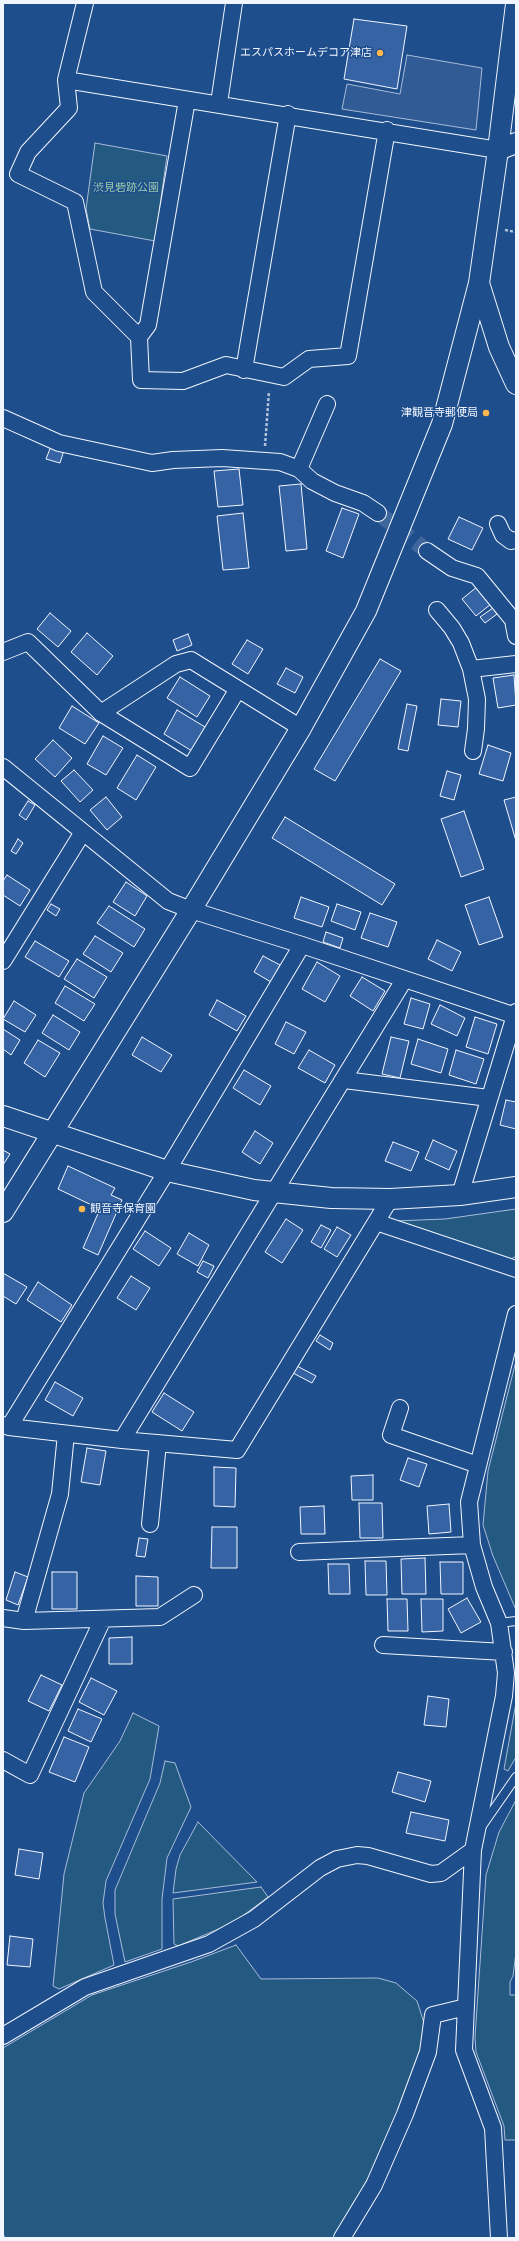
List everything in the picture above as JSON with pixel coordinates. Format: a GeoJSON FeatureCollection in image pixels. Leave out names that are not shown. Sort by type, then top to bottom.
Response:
{"type":"FeatureCollection","features":[{"type":"Feature","properties":{"kind":"street"},"geometry":{"type":"LineString","coordinates":[[84,3],[66,80],[69,108],[10,172],[75,202],[94,292],[139,337]]}},
{"type":"Feature","properties":{"kind":"street"},"geometry":{"type":"LineString","coordinates":[[219,103],[234,3]]}},
{"type":"Feature","properties":{"kind":"street"},"geometry":{"type":"LineString","coordinates":[[3,1212],[191,910],[301,728],[366,611],[442,424],[479,283],[507,147],[516,4]]}},
{"type":"Feature","properties":{"kind":"street"},"geometry":{"type":"LineString","coordinates":[[66,80],[187,100],[219,103],[387,130],[507,147]]}},
{"type":"Feature","properties":{"kind":"street"},"geometry":{"type":"LineString","coordinates":[[187,100],[148,325],[139,337],[141,380],[182,381],[226,366],[284,377],[309,358],[348,356],[387,130]]}},
{"type":"Feature","properties":{"kind":"street"},"geometry":{"type":"LineString","coordinates":[[244,370],[288,114]]}},
{"type":"Feature","properties":{"kind":"street"},"geometry":{"type":"LineString","coordinates":[[479,283],[499,347],[516,384]]}},
{"type":"Feature","properties":{"kind":"street"},"geometry":{"type":"LineString","coordinates":[[299,469],[327,404]]}},
{"type":"Feature","properties":{"kind":"street"},"geometry":{"type":"LineString","coordinates":[[3,418],[59,443],[152,464],[173,460],[222,458],[280,462],[299,469],[318,484],[335,493],[363,503],[378,513]]}},
{"type":"Feature","properties":{"kind":"street"},"geometry":{"type":"LineString","coordinates":[[498,524],[503,535],[511,541],[516,540]]}},
{"type":"Feature","properties":{"kind":"street"},"geometry":{"type":"LineString","coordinates":[[427,551],[452,568],[478,576],[513,620],[516,636]]}},
{"type":"Feature","properties":{"kind":"street"},"geometry":{"type":"LineString","coordinates":[[437,610],[458,638],[471,669],[477,699],[476,729],[472,750]]}},
{"type":"Feature","properties":{"kind":"street"},"geometry":{"type":"LineString","coordinates":[[3,652],[28,642],[101,713],[190,768],[238,689]]}},
{"type":"Feature","properties":{"kind":"street"},"geometry":{"type":"LineString","coordinates":[[101,713],[176,664],[191,660],[301,728]]}},
{"type":"Feature","properties":{"kind":"street"},"geometry":{"type":"LineString","coordinates":[[471,669],[516,664]]}},
{"type":"Feature","properties":{"kind":"street"},"geometry":{"type":"LineString","coordinates":[[3,767],[168,901],[191,910],[302,945],[404,980],[516,1014],[460,1195]]}},
{"type":"Feature","properties":{"kind":"street"},"geometry":{"type":"LineString","coordinates":[[3,961],[83,832]]}},
{"type":"Feature","properties":{"kind":"street"},"geometry":{"type":"LineString","coordinates":[[302,945],[167,1171],[6,1426],[122,1440],[237,1450],[390,1199]]}},
{"type":"Feature","properties":{"kind":"street"},"geometry":{"type":"LineString","coordinates":[[122,1440],[404,980]]}},
{"type":"Feature","properties":{"kind":"street"},"geometry":{"type":"LineString","coordinates":[[344,1080],[489,1098]]}},
{"type":"Feature","properties":{"kind":"street"},"geometry":{"type":"LineString","coordinates":[[3,1116],[51,1134],[167,1171],[254,1190],[331,1198],[390,1199],[460,1195],[516,1187]]}},
{"type":"Feature","properties":{"kind":"street"},"geometry":{"type":"LineString","coordinates":[[376,1222],[516,1269]]}},
{"type":"Feature","properties":{"kind":"street"},"geometry":{"type":"LineString","coordinates":[[498,2238],[493,2128],[464,2050],[473,1850],[504,1696],[506,1673],[499,1623],[484,1587],[472,1545],[469,1502],[516,1314]]}},
{"type":"Feature","properties":{"kind":"street"},"geometry":{"type":"LineString","coordinates":[[400,1408],[391,1434],[478,1465]]}},
{"type":"Feature","properties":{"kind":"street"},"geometry":{"type":"LineString","coordinates":[[24,1621],[60,1494],[66,1434]]}},
{"type":"Feature","properties":{"kind":"street"},"geometry":{"type":"LineString","coordinates":[[150,1524],[158,1443]]}},
{"type":"Feature","properties":{"kind":"street"},"geometry":{"type":"LineString","coordinates":[[299,1552],[472,1545]]}},
{"type":"Feature","properties":{"kind":"street"},"geometry":{"type":"LineString","coordinates":[[3,1618],[24,1621],[160,1617],[194,1595]]}},
{"type":"Feature","properties":{"kind":"street"},"geometry":{"type":"LineString","coordinates":[[3,1760],[30,1775],[103,1618]]}},
{"type":"Feature","properties":{"kind":"street"},"geometry":{"type":"LineString","coordinates":[[383,1645],[504,1652]]}},
{"type":"Feature","properties":{"kind":"street"},"geometry":{"type":"LineString","coordinates":[[3,2036],[85,1987],[209,1944],[254,1919],[320,1868],[337,1859],[357,1855],[368,1856],[431,1874],[441,1873],[473,1850]]}},
{"type":"Feature","properties":{"kind":"street"},"geometry":{"type":"LineString","coordinates":[[342,2238],[374,2186],[405,2114],[428,2052],[433,2015],[466,2007]]}},
{"type":"Feature","properties":{"kind":"lane"},"geometry":{"type":"LineString","coordinates":[[499,1623],[516,1621]]}},
{"type":"Feature","properties":{"kind":"lane"},"geometry":{"type":"LineString","coordinates":[[477,1834],[516,1778]]}},
{"type":"Feature","properties":{"kind":"path"},"geometry":{"type":"LineString","coordinates":[[264,460],[271,374]]}},
{"type":"Feature","properties":{"kind":"green space","name":"渋見砦跡公園"},"geometry":{"type":"Polygon","coordinates":[[[95,143],[167,156],[155,241],[90,229],[86,209],[95,143]]]}},
{"type":"Feature","properties":{"kind":"green space"},"geometry":{"type":"Polygon","coordinates":[[[516,1209],[516,1256],[508,1261],[394,1221],[445,1219],[516,1209]]]}},
{"type":"Feature","properties":{"kind":"green space"},"geometry":{"type":"Polygon","coordinates":[[[516,1361],[516,1610],[493,1556],[483,1525],[488,1471],[516,1361]]]}},
{"type":"Feature","properties":{"kind":"green space"},"geometry":{"type":"Polygon","coordinates":[[[516,1703],[516,1757],[508,1771],[504,1769],[516,1703]]]}},
{"type":"Feature","properties":{"kind":"green space"},"geometry":{"type":"Polygon","coordinates":[[[133,1713],[159,1726],[150,1779],[106,1881],[103,1903],[114,1965],[59,1989],[53,1986],[64,1874],[84,1793],[120,1741],[133,1713]]]}},
{"type":"Feature","properties":{"kind":"green space"},"geometry":{"type":"Polygon","coordinates":[[[165,1761],[175,1763],[191,1807],[167,1858],[162,1899],[162,1949],[125,1962],[115,1914],[115,1890],[160,1783],[165,1761]]]}},
{"type":"Feature","properties":{"kind":"green space"},"geometry":{"type":"Polygon","coordinates":[[[516,1800],[516,1952],[513,1976],[510,1982],[510,1995],[516,1995],[516,2140],[505,2140],[504,2126],[476,2052],[475,2037],[486,1875],[499,1832],[516,1800]]]}},
{"type":"Feature","properties":{"kind":"green space"},"geometry":{"type":"Polygon","coordinates":[[[198,1822],[257,1882],[173,1893],[176,1869],[180,1855],[198,1822]]]}},
{"type":"Feature","properties":{"kind":"green space"},"geometry":{"type":"Polygon","coordinates":[[[261,1887],[268,1897],[233,1923],[178,1946],[174,1944],[173,1899],[261,1887]]]}},
{"type":"Feature","properties":{"kind":"green space"},"geometry":{"type":"Polygon","coordinates":[[[236,1945],[261,1979],[378,1978],[396,1983],[417,2001],[426,2029],[420,2054],[377,2167],[334,2238],[5,2238],[3,2234],[3,2048],[92,1995],[191,1962],[236,1945]]]}},
{"type":"Feature","properties":{"kind":"shaded area"},"geometry":{"type":"Polygon","coordinates":[[[407,55],[482,68],[476,130],[342,109],[347,84],[400,94],[407,55]]]}},
{"type":"Feature","properties":{"kind":"building"},"geometry":{"type":"Polygon","coordinates":[[[354,19],[407,26],[397,89],[344,79],[354,19]]]}},
{"type":"Feature","properties":{"kind":"building"},"geometry":{"type":"Polygon","coordinates":[[[51,446],[64,450],[60,463],[46,459],[51,446]]]}},
{"type":"Feature","properties":{"kind":"building"},"geometry":{"type":"Polygon","coordinates":[[[239,469],[243,505],[218,507],[214,471],[239,469]]]}},
{"type":"Feature","properties":{"kind":"building"},"geometry":{"type":"Polygon","coordinates":[[[301,484],[307,549],[286,551],[279,486],[301,484]]]}},
{"type":"Feature","properties":{"kind":"building"},"geometry":{"type":"Polygon","coordinates":[[[342,508],[359,514],[343,558],[326,551],[342,508]]]}},
{"type":"Feature","properties":{"kind":"building"},"geometry":{"type":"Polygon","coordinates":[[[243,513],[249,568],[223,570],[217,516],[243,513]]]}},
{"type":"Feature","properties":{"kind":"building"},"geometry":{"type":"Polygon","coordinates":[[[459,517],[483,528],[472,550],[448,539],[459,517]]]}},
{"type":"Feature","properties":{"kind":"building"},"geometry":{"type":"Polygon","coordinates":[[[477,587],[491,604],[476,616],[462,599],[477,587]]]}},
{"type":"Feature","properties":{"kind":"building"},"geometry":{"type":"Polygon","coordinates":[[[493,608],[497,614],[485,623],[480,617],[493,608]]]}},
{"type":"Feature","properties":{"kind":"building"},"geometry":{"type":"Polygon","coordinates":[[[50,613],[71,631],[58,647],[37,629],[50,613]]]}},
{"type":"Feature","properties":{"kind":"building"},"geometry":{"type":"Polygon","coordinates":[[[87,633],[113,656],[97,675],[71,652],[87,633]]]}},
{"type":"Feature","properties":{"kind":"building"},"geometry":{"type":"Polygon","coordinates":[[[188,634],[192,645],[177,651],[173,640],[188,634]]]}},
{"type":"Feature","properties":{"kind":"building"},"geometry":{"type":"Polygon","coordinates":[[[247,640],[263,649],[248,674],[232,664],[247,640]]]}},
{"type":"Feature","properties":{"kind":"building"},"geometry":{"type":"Polygon","coordinates":[[[380,659],[401,671],[335,781],[314,769],[380,659]]]}},
{"type":"Feature","properties":{"kind":"building"},"geometry":{"type":"Polygon","coordinates":[[[286,668],[303,677],[295,693],[277,684],[286,668]]]}},
{"type":"Feature","properties":{"kind":"building"},"geometry":{"type":"Polygon","coordinates":[[[514,675],[516,705],[498,708],[493,678],[514,675]]]}},
{"type":"Feature","properties":{"kind":"building"},"geometry":{"type":"Polygon","coordinates":[[[180,677],[210,696],[197,717],[167,698],[180,677]]]}},
{"type":"Feature","properties":{"kind":"building"},"geometry":{"type":"Polygon","coordinates":[[[441,699],[461,701],[458,727],[438,725],[441,699]]]}},
{"type":"Feature","properties":{"kind":"building"},"geometry":{"type":"Polygon","coordinates":[[[407,704],[417,706],[408,751],[398,749],[407,704]]]}},
{"type":"Feature","properties":{"kind":"building"},"geometry":{"type":"Polygon","coordinates":[[[72,706],[99,723],[85,744],[59,728],[72,706]]]}},
{"type":"Feature","properties":{"kind":"building"},"geometry":{"type":"Polygon","coordinates":[[[177,710],[205,727],[192,751],[164,734],[177,710]]]}},
{"type":"Feature","properties":{"kind":"building"},"geometry":{"type":"Polygon","coordinates":[[[103,736],[123,748],[106,775],[87,764],[103,736]]]}},
{"type":"Feature","properties":{"kind":"building"},"geometry":{"type":"Polygon","coordinates":[[[53,740],[72,758],[55,777],[35,759],[53,740]]]}},
{"type":"Feature","properties":{"kind":"building"},"geometry":{"type":"Polygon","coordinates":[[[488,745],[511,753],[503,781],[479,774],[488,745]]]}},
{"type":"Feature","properties":{"kind":"building"},"geometry":{"type":"Polygon","coordinates":[[[137,755],[156,767],[136,800],[117,788],[137,755]]]}},
{"type":"Feature","properties":{"kind":"building"},"geometry":{"type":"Polygon","coordinates":[[[74,770],[93,790],[80,802],[61,781],[74,770]]]}},
{"type":"Feature","properties":{"kind":"building"},"geometry":{"type":"Polygon","coordinates":[[[447,771],[461,775],[454,800],[440,796],[447,771]]]}},
{"type":"Feature","properties":{"kind":"building"},"geometry":{"type":"Polygon","coordinates":[[[106,797],[122,817],[107,830],[90,810],[106,797]]]}},
{"type":"Feature","properties":{"kind":"building"},"geometry":{"type":"Polygon","coordinates":[[[516,797],[516,841],[504,800],[516,797]]]}},
{"type":"Feature","properties":{"kind":"building"},"geometry":{"type":"Polygon","coordinates":[[[28,801],[35,805],[26,820],[19,815],[28,801]]]}},
{"type":"Feature","properties":{"kind":"building"},"geometry":{"type":"Polygon","coordinates":[[[464,811],[484,869],[461,877],[441,819],[464,811]]]}},
{"type":"Feature","properties":{"kind":"building"},"geometry":{"type":"Polygon","coordinates":[[[285,817],[395,884],[382,905],[272,838],[285,817]]]}},
{"type":"Feature","properties":{"kind":"building"},"geometry":{"type":"Polygon","coordinates":[[[18,839],[23,843],[16,854],[11,851],[18,839]]]}},
{"type":"Feature","properties":{"kind":"building"},"geometry":{"type":"Polygon","coordinates":[[[7,875],[30,890],[20,906],[3,895],[3,881],[7,875]]]}},
{"type":"Feature","properties":{"kind":"building"},"geometry":{"type":"Polygon","coordinates":[[[126,882],[147,896],[135,916],[113,902],[126,882]]]}},
{"type":"Feature","properties":{"kind":"building"},"geometry":{"type":"Polygon","coordinates":[[[301,897],[329,907],[322,927],[294,918],[301,897]]]}},
{"type":"Feature","properties":{"kind":"building"},"geometry":{"type":"Polygon","coordinates":[[[489,897],[503,937],[479,945],[465,905],[489,897]]]}},
{"type":"Feature","properties":{"kind":"building"},"geometry":{"type":"Polygon","coordinates":[[[51,904],[60,909],[56,916],[47,910],[51,904]]]}},
{"type":"Feature","properties":{"kind":"building"},"geometry":{"type":"Polygon","coordinates":[[[337,904],[361,912],[355,930],[331,921],[337,904]]]}},
{"type":"Feature","properties":{"kind":"building"},"geometry":{"type":"Polygon","coordinates":[[[109,906],[145,929],[134,947],[97,923],[109,906]]]}},
{"type":"Feature","properties":{"kind":"building"},"geometry":{"type":"Polygon","coordinates":[[[370,913],[397,922],[388,947],[361,938],[370,913]]]}},
{"type":"Feature","properties":{"kind":"building"},"geometry":{"type":"Polygon","coordinates":[[[326,932],[343,938],[340,948],[323,942],[326,932]]]}},
{"type":"Feature","properties":{"kind":"building"},"geometry":{"type":"Polygon","coordinates":[[[95,936],[123,953],[111,972],[83,954],[95,936]]]}},
{"type":"Feature","properties":{"kind":"building"},"geometry":{"type":"Polygon","coordinates":[[[437,940],[461,952],[452,971],[428,959],[437,940]]]}},
{"type":"Feature","properties":{"kind":"building"},"geometry":{"type":"Polygon","coordinates":[[[35,941],[69,961],[59,977],[25,957],[35,941]]]}},
{"type":"Feature","properties":{"kind":"building"},"geometry":{"type":"Polygon","coordinates":[[[263,956],[280,965],[271,982],[254,972],[263,956]]]}},
{"type":"Feature","properties":{"kind":"building"},"geometry":{"type":"Polygon","coordinates":[[[77,959],[107,977],[94,998],[64,979],[77,959]]]}},
{"type":"Feature","properties":{"kind":"building"},"geometry":{"type":"Polygon","coordinates":[[[317,962],[340,976],[325,1002],[302,989],[317,962]]]}},
{"type":"Feature","properties":{"kind":"building"},"geometry":{"type":"Polygon","coordinates":[[[362,977],[385,991],[373,1011],[350,996],[362,977]]]}},
{"type":"Feature","properties":{"kind":"building"},"geometry":{"type":"Polygon","coordinates":[[[65,986],[95,1004],[84,1021],[55,1003],[65,986]]]}},
{"type":"Feature","properties":{"kind":"building"},"geometry":{"type":"Polygon","coordinates":[[[411,998],[430,1004],[423,1029],[404,1024],[411,998]]]}},
{"type":"Feature","properties":{"kind":"building"},"geometry":{"type":"Polygon","coordinates":[[[217,1000],[246,1016],[237,1031],[209,1015],[217,1000]]]}},
{"type":"Feature","properties":{"kind":"building"},"geometry":{"type":"Polygon","coordinates":[[[14,1001],[36,1015],[25,1032],[3,1019],[14,1001]]]}},
{"type":"Feature","properties":{"kind":"building"},"geometry":{"type":"Polygon","coordinates":[[[440,1005],[465,1018],[457,1036],[431,1024],[440,1005]]]}},
{"type":"Feature","properties":{"kind":"building"},"geometry":{"type":"Polygon","coordinates":[[[53,1015],[80,1032],[69,1050],[42,1033],[53,1015]]]}},
{"type":"Feature","properties":{"kind":"building"},"geometry":{"type":"Polygon","coordinates":[[[475,1017],[497,1024],[488,1054],[466,1047],[475,1017]]]}},
{"type":"Feature","properties":{"kind":"building"},"geometry":{"type":"Polygon","coordinates":[[[286,1022],[306,1032],[294,1054],[275,1044],[286,1022]]]}},
{"type":"Feature","properties":{"kind":"building"},"geometry":{"type":"Polygon","coordinates":[[[3,1029],[20,1040],[11,1055],[3,1049],[3,1029]]]}},
{"type":"Feature","properties":{"kind":"building"},"geometry":{"type":"Polygon","coordinates":[[[142,1037],[172,1055],[161,1072],[132,1055],[142,1037]]]}},
{"type":"Feature","properties":{"kind":"building"},"geometry":{"type":"Polygon","coordinates":[[[391,1037],[409,1041],[400,1078],[382,1074],[391,1037]]]}},
{"type":"Feature","properties":{"kind":"building"},"geometry":{"type":"Polygon","coordinates":[[[418,1039],[448,1049],[441,1073],[411,1064],[418,1039]]]}},
{"type":"Feature","properties":{"kind":"building"},"geometry":{"type":"Polygon","coordinates":[[[38,1040],[60,1053],[45,1077],[24,1063],[38,1040]]]}},
{"type":"Feature","properties":{"kind":"building"},"geometry":{"type":"Polygon","coordinates":[[[309,1050],[335,1065],[325,1083],[298,1068],[309,1050]]]}},
{"type":"Feature","properties":{"kind":"building"},"geometry":{"type":"Polygon","coordinates":[[[456,1050],[484,1059],[476,1084],[449,1075],[456,1050]]]}},
{"type":"Feature","properties":{"kind":"building"},"geometry":{"type":"Polygon","coordinates":[[[244,1070],[271,1086],[260,1105],[233,1088],[244,1070]]]}},
{"type":"Feature","properties":{"kind":"building"},"geometry":{"type":"Polygon","coordinates":[[[506,1100],[516,1102],[516,1129],[500,1125],[506,1100]]]}},
{"type":"Feature","properties":{"kind":"building"},"geometry":{"type":"Polygon","coordinates":[[[255,1131],[273,1143],[260,1164],[242,1152],[255,1131]]]}},
{"type":"Feature","properties":{"kind":"building"},"geometry":{"type":"Polygon","coordinates":[[[433,1140],[457,1151],[449,1170],[425,1159],[433,1140]]]}},
{"type":"Feature","properties":{"kind":"building"},"geometry":{"type":"Polygon","coordinates":[[[393,1142],[419,1152],[411,1171],[385,1161],[393,1142]]]}},
{"type":"Feature","properties":{"kind":"building"},"geometry":{"type":"Polygon","coordinates":[[[3,1150],[10,1154],[3,1165],[3,1150]]]}},
{"type":"Feature","properties":{"kind":"building","name":"観音寺保育園"},"geometry":{"type":"Polygon","coordinates":[[[68,1166],[115,1188],[111,1195],[122,1200],[98,1255],[83,1248],[100,1209],[58,1189],[68,1166]]]}},
{"type":"Feature","properties":{"kind":"building"},"geometry":{"type":"Polygon","coordinates":[[[286,1219],[303,1230],[282,1263],[265,1252],[286,1219]]]}},
{"type":"Feature","properties":{"kind":"building"},"geometry":{"type":"Polygon","coordinates":[[[321,1225],[331,1230],[321,1248],[311,1242],[321,1225]]]}},
{"type":"Feature","properties":{"kind":"building"},"geometry":{"type":"Polygon","coordinates":[[[337,1227],[351,1235],[337,1257],[324,1249],[337,1227]]]}},
{"type":"Feature","properties":{"kind":"building"},"geometry":{"type":"Polygon","coordinates":[[[145,1231],[171,1248],[159,1266],[133,1249],[145,1231]]]}},
{"type":"Feature","properties":{"kind":"building"},"geometry":{"type":"Polygon","coordinates":[[[189,1233],[209,1245],[198,1266],[177,1254],[189,1233]]]}},
{"type":"Feature","properties":{"kind":"building"},"geometry":{"type":"Polygon","coordinates":[[[203,1261],[214,1266],[208,1278],[197,1272],[203,1261]]]}},
{"type":"Feature","properties":{"kind":"building"},"geometry":{"type":"Polygon","coordinates":[[[3,1273],[27,1287],[16,1304],[3,1296],[3,1273]]]}},
{"type":"Feature","properties":{"kind":"building"},"geometry":{"type":"Polygon","coordinates":[[[131,1276],[150,1288],[136,1310],[117,1298],[131,1276]]]}},
{"type":"Feature","properties":{"kind":"building"},"geometry":{"type":"Polygon","coordinates":[[[38,1282],[72,1305],[61,1322],[27,1300],[38,1282]]]}},
{"type":"Feature","properties":{"kind":"building"},"geometry":{"type":"Polygon","coordinates":[[[320,1335],[333,1343],[330,1350],[316,1341],[320,1335]]]}},
{"type":"Feature","properties":{"kind":"building"},"geometry":{"type":"Polygon","coordinates":[[[297,1366],[316,1376],[312,1383],[293,1373],[297,1366]]]}},
{"type":"Feature","properties":{"kind":"building"},"geometry":{"type":"Polygon","coordinates":[[[55,1382],[83,1398],[73,1416],[45,1400],[55,1382]]]}},
{"type":"Feature","properties":{"kind":"building"},"geometry":{"type":"Polygon","coordinates":[[[164,1393],[194,1412],[182,1431],[152,1412],[164,1393]]]}},
{"type":"Feature","properties":{"kind":"building"},"geometry":{"type":"Polygon","coordinates":[[[87,1448],[106,1451],[100,1485],[81,1482],[87,1448]]]}},
{"type":"Feature","properties":{"kind":"building"},"geometry":{"type":"Polygon","coordinates":[[[408,1458],[427,1464],[419,1487],[400,1480],[408,1458]]]}},
{"type":"Feature","properties":{"kind":"building"},"geometry":{"type":"Polygon","coordinates":[[[214,1467],[236,1468],[235,1507],[214,1506],[214,1467]]]}},
{"type":"Feature","properties":{"kind":"building"},"geometry":{"type":"Polygon","coordinates":[[[373,1475],[373,1500],[352,1500],[351,1476],[373,1475]]]}},
{"type":"Feature","properties":{"kind":"building"},"geometry":{"type":"Polygon","coordinates":[[[359,1503],[382,1503],[383,1538],[360,1538],[359,1503]]]}},
{"type":"Feature","properties":{"kind":"building"},"geometry":{"type":"Polygon","coordinates":[[[449,1504],[451,1532],[429,1534],[427,1506],[449,1504]]]}},
{"type":"Feature","properties":{"kind":"building"},"geometry":{"type":"Polygon","coordinates":[[[324,1506],[325,1534],[301,1534],[300,1507],[324,1506]]]}},
{"type":"Feature","properties":{"kind":"building"},"geometry":{"type":"Polygon","coordinates":[[[212,1527],[237,1527],[237,1568],[211,1568],[212,1527]]]}},
{"type":"Feature","properties":{"kind":"building"},"geometry":{"type":"Polygon","coordinates":[[[139,1538],[148,1539],[145,1557],[136,1556],[139,1538]]]}},
{"type":"Feature","properties":{"kind":"building"},"geometry":{"type":"Polygon","coordinates":[[[425,1558],[426,1594],[402,1594],[401,1559],[425,1558]]]}},
{"type":"Feature","properties":{"kind":"building"},"geometry":{"type":"Polygon","coordinates":[[[365,1561],[386,1561],[387,1595],[366,1595],[365,1561]]]}},
{"type":"Feature","properties":{"kind":"building"},"geometry":{"type":"Polygon","coordinates":[[[440,1562],[463,1562],[463,1594],[441,1594],[440,1562]]]}},
{"type":"Feature","properties":{"kind":"building"},"geometry":{"type":"Polygon","coordinates":[[[328,1564],[349,1564],[350,1594],[329,1594],[328,1564]]]}},
{"type":"Feature","properties":{"kind":"building"},"geometry":{"type":"Polygon","coordinates":[[[15,1572],[28,1577],[18,1605],[6,1600],[15,1572]]]}},
{"type":"Feature","properties":{"kind":"building"},"geometry":{"type":"Polygon","coordinates":[[[52,1572],[77,1572],[77,1609],[52,1609],[52,1572]]]}},
{"type":"Feature","properties":{"kind":"building"},"geometry":{"type":"Polygon","coordinates":[[[136,1576],[158,1577],[158,1606],[136,1606],[136,1576]]]}},
{"type":"Feature","properties":{"kind":"building"},"geometry":{"type":"Polygon","coordinates":[[[467,1598],[481,1622],[461,1633],[448,1609],[467,1598]]]}},
{"type":"Feature","properties":{"kind":"building"},"geometry":{"type":"Polygon","coordinates":[[[387,1599],[407,1599],[408,1631],[388,1631],[387,1599]]]}},
{"type":"Feature","properties":{"kind":"building"},"geometry":{"type":"Polygon","coordinates":[[[421,1599],[443,1599],[443,1631],[422,1632],[421,1599]]]}},
{"type":"Feature","properties":{"kind":"building"},"geometry":{"type":"Polygon","coordinates":[[[132,1637],[132,1664],[109,1664],[109,1638],[132,1637]]]}},
{"type":"Feature","properties":{"kind":"building"},"geometry":{"type":"Polygon","coordinates":[[[41,1675],[62,1685],[49,1711],[28,1701],[41,1675]]]}},
{"type":"Feature","properties":{"kind":"building"},"geometry":{"type":"Polygon","coordinates":[[[91,1678],[117,1691],[104,1715],[79,1702],[91,1678]]]}},
{"type":"Feature","properties":{"kind":"building"},"geometry":{"type":"Polygon","coordinates":[[[428,1696],[449,1699],[446,1727],[424,1725],[428,1696]]]}},
{"type":"Feature","properties":{"kind":"building"},"geometry":{"type":"Polygon","coordinates":[[[78,1709],[102,1719],[91,1742],[68,1731],[78,1709]]]}},
{"type":"Feature","properties":{"kind":"building"},"geometry":{"type":"Polygon","coordinates":[[[64,1737],[89,1747],[75,1782],[49,1772],[64,1737]]]}},
{"type":"Feature","properties":{"kind":"building"},"geometry":{"type":"Polygon","coordinates":[[[398,1772],[431,1781],[425,1802],[392,1792],[398,1772]]]}},
{"type":"Feature","properties":{"kind":"building"},"geometry":{"type":"Polygon","coordinates":[[[411,1812],[449,1820],[445,1841],[406,1833],[411,1812]]]}},
{"type":"Feature","properties":{"kind":"building"},"geometry":{"type":"Polygon","coordinates":[[[19,1849],[43,1853],[39,1879],[15,1875],[19,1849]]]}},
{"type":"Feature","properties":{"kind":"building"},"geometry":{"type":"Polygon","coordinates":[[[10,1936],[33,1939],[30,1967],[7,1965],[10,1936]]]}},
{"type":"Feature","properties":{"kind":"tunnel"},"geometry":{"type":"LineString","coordinates":[[378,513],[427,551]]}},
{"type":"Feature","properties":{"kind":"place","name":"エスパスホームデコア津店"},"geometry":{"type":"Point","coordinates":[380,53]}},
{"type":"Feature","properties":{"kind":"place","name":"津観音寺郵便局"},"geometry":{"type":"Point","coordinates":[486,413]}},
{"type":"Feature","properties":{"kind":"place","name":"観音寺保育園"},"geometry":{"type":"Point","coordinates":[82,1209]}}]}
